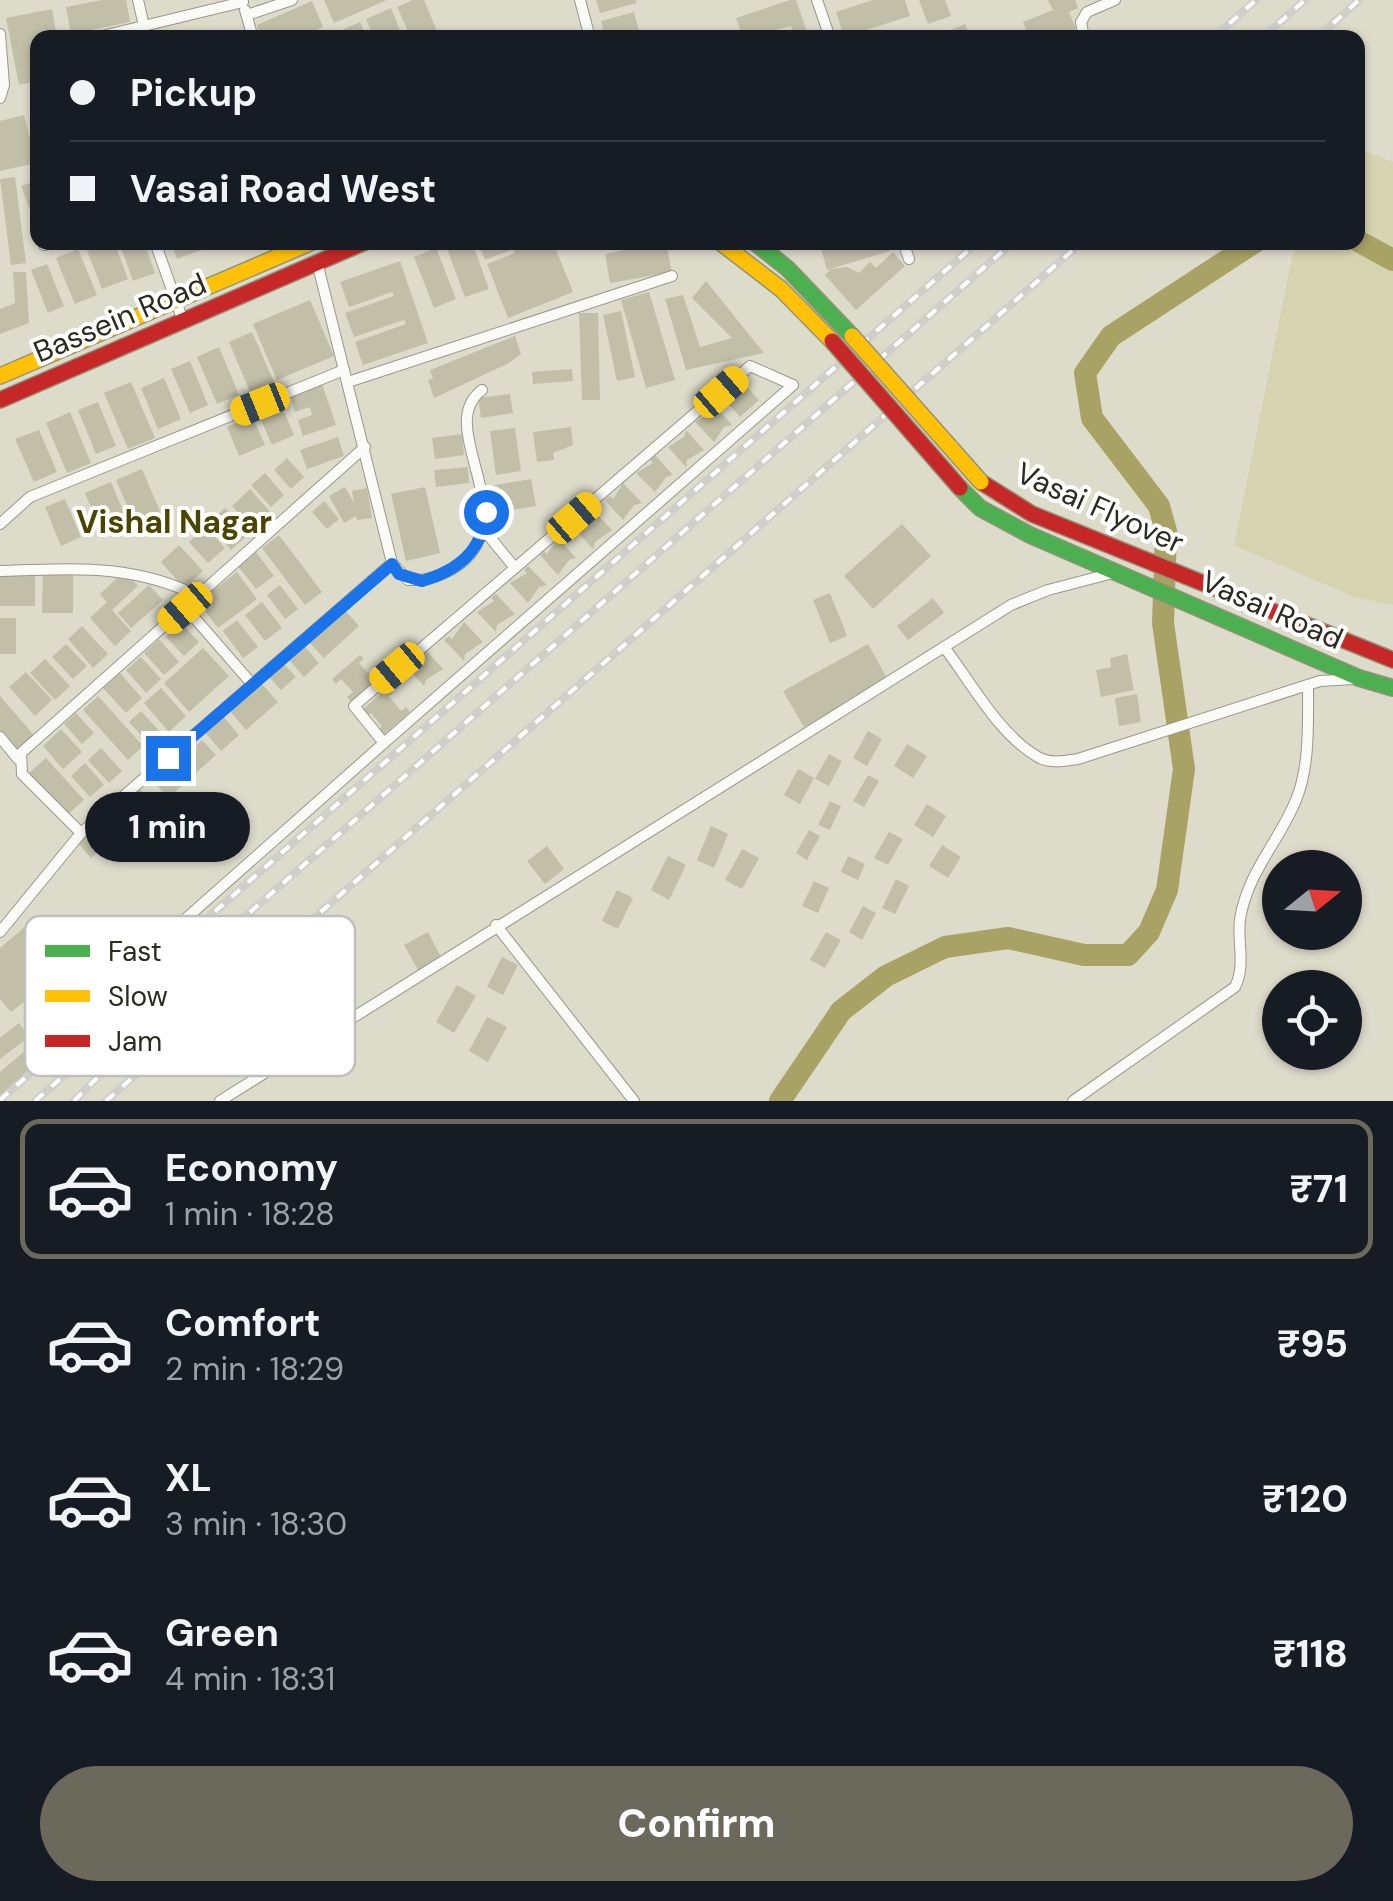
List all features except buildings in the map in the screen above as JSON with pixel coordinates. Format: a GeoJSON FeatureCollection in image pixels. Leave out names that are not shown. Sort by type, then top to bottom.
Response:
{"type":"FeatureCollection","features":[{"type":"Feature","properties":{"kind":"main road"},"geometry":{"type":"LineString","coordinates":[[0,376],[295,250]]}},
{"type":"Feature","properties":{"kind":"main road"},"geometry":{"type":"LineString","coordinates":[[313,250],[317,262],[346,250]]}},
{"type":"Feature","properties":{"kind":"main road","name":"Vasai Flyover"},"geometry":{"type":"LineString","coordinates":[[730,250],[781,289],[832,340],[980,508],[1113,573]]}},
{"type":"Feature","properties":{"kind":"main road","name":"Vasai Flyover"},"geometry":{"type":"LineString","coordinates":[[764,250],[787,268],[839,323],[980,482],[1032,514],[1393,660]]}},
{"type":"Feature","properties":{"kind":"main road","name":"Bassein Road"},"geometry":{"type":"LineString","coordinates":[[0,400],[317,262]]}},
{"type":"Feature","properties":{"kind":"main road","name":"Vasai Road"},"geometry":{"type":"LineString","coordinates":[[1113,573],[1218,613],[1359,678],[1393,688]]}},
{"type":"Feature","properties":{"kind":"street"},"geometry":{"type":"LineString","coordinates":[[138,0],[144,26]]}},
{"type":"Feature","properties":{"kind":"street"},"geometry":{"type":"LineString","coordinates":[[247,15],[292,0]]}},
{"type":"Feature","properties":{"kind":"street"},"geometry":{"type":"LineString","coordinates":[[580,0],[588,30]]}},
{"type":"Feature","properties":{"kind":"street"},"geometry":{"type":"LineString","coordinates":[[817,0],[827,30]]}},
{"type":"Feature","properties":{"kind":"street"},"geometry":{"type":"LineString","coordinates":[[1083,30],[1086,12],[1114,0]]}},
{"type":"Feature","properties":{"kind":"street"},"geometry":{"type":"LineString","coordinates":[[127,30],[243,1],[251,30]]}},
{"type":"Feature","properties":{"kind":"street"},"geometry":{"type":"LineString","coordinates":[[0,34],[4,84],[0,98]]}},
{"type":"Feature","properties":{"kind":"street"},"geometry":{"type":"LineString","coordinates":[[158,250],[183,321]]}},
{"type":"Feature","properties":{"kind":"street"},"geometry":{"type":"LineString","coordinates":[[906,250],[909,259]]}},
{"type":"Feature","properties":{"kind":"street"},"geometry":{"type":"LineString","coordinates":[[317,262],[392,564],[408,580],[435,577],[462,562],[484,530],[486,512],[466,424],[469,403],[482,390]]}},
{"type":"Feature","properties":{"kind":"street"},"geometry":{"type":"LineString","coordinates":[[0,524],[30,496],[346,376],[672,276]]}},
{"type":"Feature","properties":{"kind":"street"},"geometry":{"type":"LineString","coordinates":[[188,916],[793,385],[750,366],[354,706],[384,743]]}},
{"type":"Feature","properties":{"kind":"street"},"geometry":{"type":"LineString","coordinates":[[18,759],[365,447]]}},
{"type":"Feature","properties":{"kind":"street"},"geometry":{"type":"LineString","coordinates":[[484,530],[515,568]]}},
{"type":"Feature","properties":{"kind":"street"},"geometry":{"type":"LineString","coordinates":[[0,932],[81,833],[392,564]]}},
{"type":"Feature","properties":{"kind":"street"},"geometry":{"type":"LineString","coordinates":[[0,570],[126,570],[164,579],[198,596]]}},
{"type":"Feature","properties":{"kind":"street"},"geometry":{"type":"LineString","coordinates":[[355,1015],[1012,605],[1048,590],[1113,573]]}},
{"type":"Feature","properties":{"kind":"street"},"geometry":{"type":"LineString","coordinates":[[185,608],[252,684]]}},
{"type":"Feature","properties":{"kind":"street"},"geometry":{"type":"LineString","coordinates":[[944,647],[1013,736],[1040,758],[1078,760],[1308,685],[1359,678]]}},
{"type":"Feature","properties":{"kind":"street"},"geometry":{"type":"LineString","coordinates":[[1074,1101],[1235,987],[1241,975],[1240,920],[1256,865],[1296,800],[1308,744],[1308,685]]}},
{"type":"Feature","properties":{"kind":"street"},"geometry":{"type":"LineString","coordinates":[[0,736],[18,759],[22,774],[81,833]]}},
{"type":"Feature","properties":{"kind":"street"},"geometry":{"type":"LineString","coordinates":[[496,926],[634,1101]]}},
{"type":"Feature","properties":{"kind":"street"},"geometry":{"type":"LineString","coordinates":[[220,1101],[259,1076]]}},
{"type":"Feature","properties":{"kind":"shaded area"},"geometry":{"type":"Polygon","coordinates":[[[1365,151],[1393,162],[1393,605],[1354,597],[1234,545],[1294,250],[1365,250],[1365,151]]]}},
{"type":"Feature","properties":{"kind":"waterway"},"geometry":{"type":"LineString","coordinates":[[1365,245],[1393,260]]}},
{"type":"Feature","properties":{"kind":"waterway"},"geometry":{"type":"LineString","coordinates":[[780,1101],[841,1011],[886,976],[945,947],[1008,938],[1084,955],[1128,955],[1149,932],[1167,890],[1184,769],[1163,623],[1166,531],[1159,506],[1092,418],[1085,373],[1111,336],[1243,250]]}},
{"type":"Feature","properties":{"kind":"railway"},"geometry":{"type":"LineString","coordinates":[[1222,30],[1256,0]]}},
{"type":"Feature","properties":{"kind":"railway"},"geometry":{"type":"LineString","coordinates":[[1271,30],[1305,0]]}},
{"type":"Feature","properties":{"kind":"railway"},"geometry":{"type":"LineString","coordinates":[[1326,30],[1359,0]]}},
{"type":"Feature","properties":{"kind":"railway"},"geometry":{"type":"LineString","coordinates":[[210,916],[969,250]]}},
{"type":"Feature","properties":{"kind":"railway"},"geometry":{"type":"LineString","coordinates":[[246,916],[1004,250]]}},
{"type":"Feature","properties":{"kind":"railway"},"geometry":{"type":"LineString","coordinates":[[316,916],[1073,250]]}},
{"type":"Feature","properties":{"kind":"railway"},"geometry":{"type":"LineString","coordinates":[[0,1100],[27,1076]]}},
{"type":"Feature","properties":{"kind":"railway"},"geometry":{"type":"LineString","coordinates":[[35,1101],[63,1076]]}},
{"type":"Feature","properties":{"kind":"railway"},"geometry":{"type":"LineString","coordinates":[[74,1101],[99,1076]]}},
{"type":"Feature","properties":{"kind":"railway"},"geometry":{"type":"LineString","coordinates":[[106,1101],[134,1076]]}},
{"type":"Feature","properties":{"kind":"traffic: fast"},"geometry":{"type":"LineString","coordinates":[[764,250],[787,268],[852,336]]}},
{"type":"Feature","properties":{"kind":"traffic: fast"},"geometry":{"type":"LineString","coordinates":[[960,488],[980,508],[1030,535],[1359,678],[1393,688]]}},
{"type":"Feature","properties":{"kind":"traffic: slow"},"geometry":{"type":"LineString","coordinates":[[0,376],[293,250]]}},
{"type":"Feature","properties":{"kind":"traffic: slow"},"geometry":{"type":"LineString","coordinates":[[730,250],[781,289],[832,341]]}},
{"type":"Feature","properties":{"kind":"traffic: slow"},"geometry":{"type":"LineString","coordinates":[[852,336],[981,482]]}},
{"type":"Feature","properties":{"kind":"traffic: jam"},"geometry":{"type":"LineString","coordinates":[[0,400],[347,250]]}},
{"type":"Feature","properties":{"kind":"traffic: jam"},"geometry":{"type":"LineString","coordinates":[[832,341],[960,488]]}},
{"type":"Feature","properties":{"kind":"traffic: jam"},"geometry":{"type":"LineString","coordinates":[[981,482],[1032,514],[1393,660]]}},
{"type":"Feature","properties":{"kind":"district","name":"Vishal Nagar"},"geometry":{"type":"Point","coordinates":[174,522]}},
{"type":"Feature","properties":{"kind":"route"},"geometry":{"type":"LineString","coordinates":[[168,758],[392,564],[408,580],[422,581],[462,562],[479,544],[486,512]]}}]}
